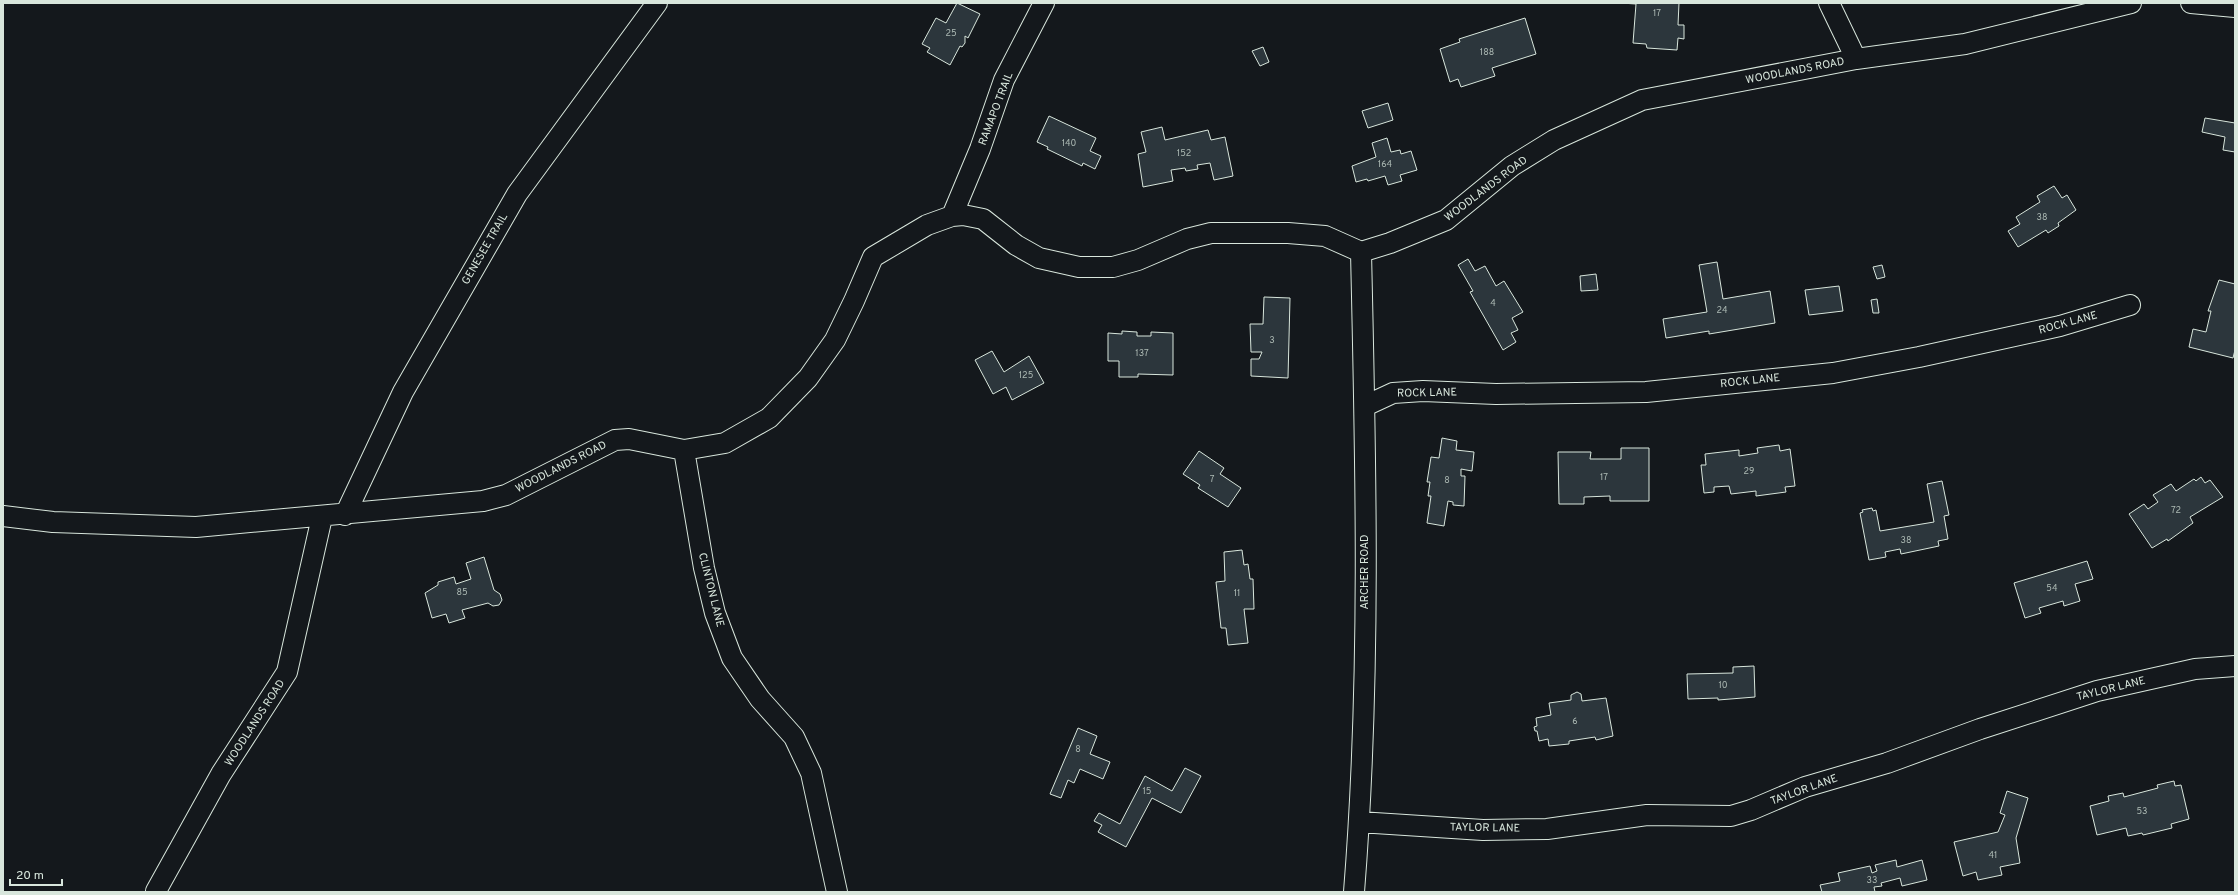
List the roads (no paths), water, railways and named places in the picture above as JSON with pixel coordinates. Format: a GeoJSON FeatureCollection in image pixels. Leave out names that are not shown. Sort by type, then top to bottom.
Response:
{"type":"FeatureCollection","features":[{"type":"Feature","properties":{"kind":"street","name":"GENESEE TRAIL"},"geometry":{"type":"LineString","coordinates":[[345,515],[403,392],[517,194],[657,3]]}},
{"type":"Feature","properties":{"kind":"street","name":"RAMAPO TRAIL"},"geometry":{"type":"LineString","coordinates":[[952,216],[980,149],[1004,80],[1044,3]]}},
{"type":"Feature","properties":{"kind":"street"},"geometry":{"type":"LineString","coordinates":[[1829,3],[1856,59]]}},
{"type":"Feature","properties":{"kind":"street","name":"WOODLANDS ROAD"},"geometry":{"type":"LineString","coordinates":[[3,516],[53,522],[196,527],[345,515],[482,501],[506,495],[615,440],[629,439],[684,450],[725,443],[769,418],[808,378],[834,340],[854,301],[873,257],[927,225],[952,216],[963,215],[983,219],[1016,244],[1039,258],[1080,267],[1113,266],[1138,260],[1187,239],[1210,233],[1288,232],[1325,236],[1361,252],[1390,243],[1446,220],[1518,162],[1554,140],[1642,100],[1856,59],[1965,44],[2131,3]]}},
{"type":"Feature","properties":{"kind":"street"},"geometry":{"type":"LineString","coordinates":[[2192,3],[2235,7]]}},
{"type":"Feature","properties":{"kind":"street","name":"ARCHER ROAD"},"geometry":{"type":"LineString","coordinates":[[1354,892],[1364,713],[1365,406],[1361,252]]}},
{"type":"Feature","properties":{"kind":"street","name":"ROCK LANE"},"geometry":{"type":"LineString","coordinates":[[1365,406],[1393,393],[1401,392],[1423,391],[1496,394],[1646,392],[1833,373],[1919,358],[2060,326],[2130,305]]}},
{"type":"Feature","properties":{"kind":"street","name":"CLINTON LANE"},"geometry":{"type":"LineString","coordinates":[[684,450],[704,568],[715,613],[732,658],[760,699],[794,737],[811,772],[837,892]]}},
{"type":"Feature","properties":{"kind":"street","name":"WOODLANDS ROAD"},"geometry":{"type":"LineString","coordinates":[[156,891],[221,774],[287,672],[322,517]]}},
{"type":"Feature","properties":{"kind":"street","name":"TAYLOR LANE"},"geometry":{"type":"LineString","coordinates":[[1359,822],[1490,830],[1547,829],[1647,815],[1731,816],[1751,810],[1805,787],[1887,763],[1980,729],[2097,691],[2195,669],[2235,666]]}}]}
